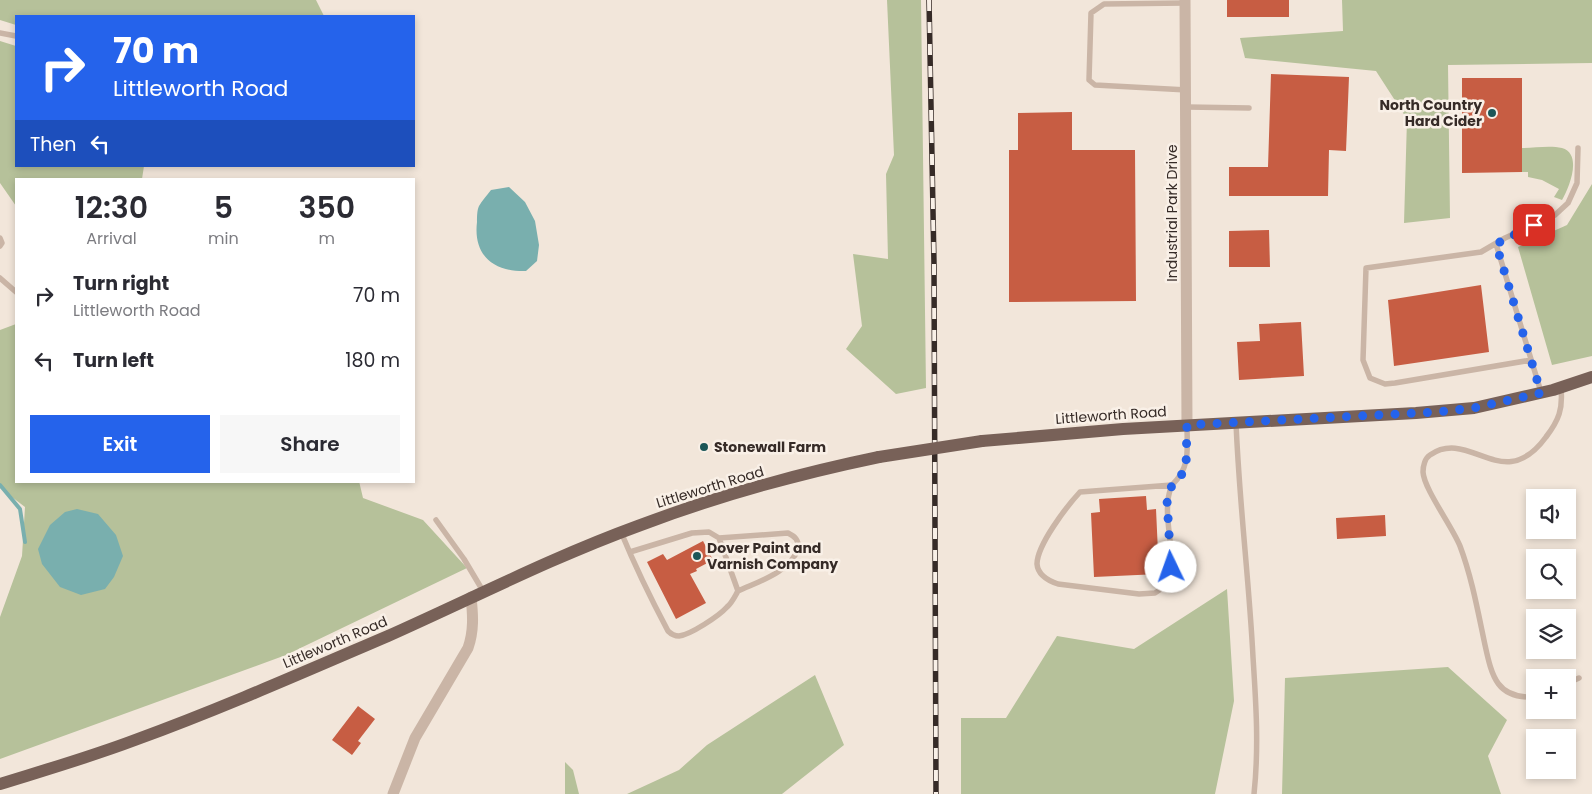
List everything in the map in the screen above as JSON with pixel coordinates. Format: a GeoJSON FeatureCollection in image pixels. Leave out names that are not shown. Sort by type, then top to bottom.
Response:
{"type":"FeatureCollection","features":[{"type":"Feature","properties":{"kind":"main road","name":"Littleworth Road"},"geometry":{"type":"LineString","coordinates":[[0,784],[135,740],[245,697],[621,532],[732,494],[817,471],[879,457],[982,441],[1187,425],[1474,408],[1561,388],[1592,377]]}},
{"type":"Feature","properties":{"kind":"street","name":"Industrial Park Drive"},"geometry":{"type":"LineString","coordinates":[[1186,2],[1187,425]]}},
{"type":"Feature","properties":{"kind":"street"},"geometry":{"type":"LineString","coordinates":[[393,794],[418,731],[468,648],[472,637],[477,594]]}},
{"type":"Feature","properties":{"kind":"lane"},"geometry":{"type":"LineString","coordinates":[[1186,2],[1104,4],[1095,8],[1091,13],[1089,80],[1095,85],[1187,90]]}},
{"type":"Feature","properties":{"kind":"lane"},"geometry":{"type":"LineString","coordinates":[[0,33],[15,36]]}},
{"type":"Feature","properties":{"kind":"lane"},"geometry":{"type":"LineString","coordinates":[[1187,107],[1249,108]]}},
{"type":"Feature","properties":{"kind":"lane"},"geometry":{"type":"LineString","coordinates":[[1531,360],[1390,383],[1377,382],[1370,378],[1363,360],[1366,268],[1481,252],[1555,215],[1568,203],[1577,183],[1578,148]]}},
{"type":"Feature","properties":{"kind":"lane"},"geometry":{"type":"LineString","coordinates":[[0,238],[2,243],[0,246]]}},
{"type":"Feature","properties":{"kind":"lane"},"geometry":{"type":"LineString","coordinates":[[1496,244],[1541,393]]}},
{"type":"Feature","properties":{"kind":"lane"},"geometry":{"type":"LineString","coordinates":[[0,278],[15,291]]}},
{"type":"Feature","properties":{"kind":"lane"},"geometry":{"type":"LineString","coordinates":[[1526,698],[1510,695],[1503,690],[1494,678],[1470,577],[1460,545],[1426,484],[1423,472],[1430,455],[1448,448],[1508,463],[1520,461],[1539,447],[1558,417],[1562,403],[1561,388]]}},
{"type":"Feature","properties":{"kind":"lane"},"geometry":{"type":"LineString","coordinates":[[1236,422],[1257,722],[1258,759],[1254,794]]}},
{"type":"Feature","properties":{"kind":"lane"},"geometry":{"type":"LineString","coordinates":[[1172,485],[1080,492],[1052,528],[1041,550],[1037,565],[1040,573],[1047,580],[1058,584],[1130,593],[1155,593],[1168,580],[1171,567],[1167,500],[1172,485],[1186,468],[1187,425]]}},
{"type":"Feature","properties":{"kind":"lane"},"geometry":{"type":"LineString","coordinates":[[436,520],[464,559],[477,594]]}},
{"type":"Feature","properties":{"kind":"lane"},"geometry":{"type":"LineString","coordinates":[[621,532],[641,580],[668,631],[672,635],[678,636],[687,634],[727,608],[738,590],[777,574],[788,565],[799,548],[794,536],[788,533],[719,538],[703,531],[630,552]]}},
{"type":"Feature","properties":{"kind":"lane"},"geometry":{"type":"LineString","coordinates":[[719,538],[738,590]]}},
{"type":"Feature","properties":{"kind":"green space"},"geometry":{"type":"Polygon","coordinates":[[[0,0],[316,0],[324,15],[15,15],[15,25],[0,20],[0,0]]]}},
{"type":"Feature","properties":{"kind":"green space"},"geometry":{"type":"Polygon","coordinates":[[[887,0],[921,0],[926,388],[896,394],[846,349],[862,326],[853,254],[888,259],[886,174],[894,155],[887,0]]]}},
{"type":"Feature","properties":{"kind":"green space"},"geometry":{"type":"Polygon","coordinates":[[[1342,0],[1592,0],[1592,63],[1448,65],[1450,218],[1404,223],[1407,119],[1376,71],[1245,58],[1240,38],[1343,31],[1342,0]]]}},
{"type":"Feature","properties":{"kind":"green space"},"geometry":{"type":"Polygon","coordinates":[[[0,41],[15,46],[15,167],[144,167],[142,178],[15,178],[15,205],[0,183],[0,41]]]}},
{"type":"Feature","properties":{"kind":"green space"},"geometry":{"type":"Polygon","coordinates":[[[1552,147],[1568,151],[1572,157],[1573,172],[1562,200],[1554,197],[1559,189],[1542,180],[1528,177],[1528,172],[1522,172],[1522,148],[1552,147]]]}},
{"type":"Feature","properties":{"kind":"green space"},"geometry":{"type":"Polygon","coordinates":[[[1592,184],[1592,356],[1552,365],[1518,247],[1567,225],[1592,184]]]}},
{"type":"Feature","properties":{"kind":"green space"},"geometry":{"type":"Polygon","coordinates":[[[15,324],[15,483],[359,483],[363,498],[423,520],[467,568],[286,655],[0,759],[0,617],[22,556],[25,507],[0,488],[0,330],[15,324]]]}},
{"type":"Feature","properties":{"kind":"green space"},"geometry":{"type":"Polygon","coordinates":[[[1227,589],[1234,701],[1215,794],[961,794],[961,718],[1006,718],[1057,636],[1134,649],[1227,589]]]}},
{"type":"Feature","properties":{"kind":"green space"},"geometry":{"type":"Polygon","coordinates":[[[1448,667],[1507,720],[1488,756],[1501,794],[1282,794],[1285,678],[1448,667]]]}},
{"type":"Feature","properties":{"kind":"green space"},"geometry":{"type":"Polygon","coordinates":[[[815,675],[844,745],[782,794],[627,794],[679,770],[707,745],[815,675]]]}},
{"type":"Feature","properties":{"kind":"green space"},"geometry":{"type":"Polygon","coordinates":[[[565,762],[573,770],[579,794],[565,794],[565,762]]]}},
{"type":"Feature","properties":{"kind":"water"},"geometry":{"type":"Polygon","coordinates":[[[509,187],[525,202],[535,221],[539,245],[537,261],[526,271],[504,269],[495,265],[482,253],[478,244],[477,214],[479,206],[491,190],[509,187]]]}},
{"type":"Feature","properties":{"kind":"water"},"geometry":{"type":"Polygon","coordinates":[[[77,509],[98,514],[116,535],[123,556],[114,577],[105,589],[81,595],[60,587],[42,564],[38,549],[50,525],[65,512],[77,509]]]}},
{"type":"Feature","properties":{"kind":"building"},"geometry":{"type":"Polygon","coordinates":[[[1227,0],[1289,0],[1289,17],[1227,17],[1227,0]]]}},
{"type":"Feature","properties":{"kind":"building"},"geometry":{"type":"Polygon","coordinates":[[[1271,74],[1349,77],[1346,151],[1329,150],[1328,196],[1229,196],[1229,167],[1268,167],[1271,74]]]}},
{"type":"Feature","properties":{"kind":"building","name":"North Country Hard Cider"},"geometry":{"type":"Polygon","coordinates":[[[1462,78],[1522,78],[1522,172],[1462,173],[1462,78]]]}},
{"type":"Feature","properties":{"kind":"building"},"geometry":{"type":"Polygon","coordinates":[[[1072,112],[1072,150],[1135,150],[1136,301],[1009,302],[1009,150],[1018,150],[1018,113],[1072,112]]]}},
{"type":"Feature","properties":{"kind":"building"},"geometry":{"type":"Polygon","coordinates":[[[1269,230],[1270,267],[1229,267],[1229,231],[1269,230]]]}},
{"type":"Feature","properties":{"kind":"building"},"geometry":{"type":"Polygon","coordinates":[[[1481,285],[1489,352],[1394,366],[1388,300],[1481,285]]]}},
{"type":"Feature","properties":{"kind":"building"},"geometry":{"type":"Polygon","coordinates":[[[1301,322],[1304,376],[1239,380],[1237,342],[1260,341],[1259,324],[1301,322]]]}},
{"type":"Feature","properties":{"kind":"building"},"geometry":{"type":"Polygon","coordinates":[[[1146,496],[1147,510],[1156,509],[1159,574],[1094,577],[1091,513],[1100,512],[1099,499],[1146,496]]]}},
{"type":"Feature","properties":{"kind":"building"},"geometry":{"type":"Polygon","coordinates":[[[1385,515],[1386,536],[1337,539],[1336,518],[1385,515]]]}},
{"type":"Feature","properties":{"kind":"building"},"geometry":{"type":"Polygon","coordinates":[[[703,541],[713,560],[690,574],[706,603],[676,619],[647,562],[663,554],[667,560],[703,541]]]}},
{"type":"Feature","properties":{"kind":"building"},"geometry":{"type":"Polygon","coordinates":[[[358,706],[375,719],[358,741],[361,743],[352,755],[332,740],[358,706]]]}},
{"type":"Feature","properties":{"kind":"waterway"},"geometry":{"type":"LineString","coordinates":[[0,485],[20,509],[25,542]]}},
{"type":"Feature","properties":{"kind":"railway"},"geometry":{"type":"LineString","coordinates":[[929,0],[934,264],[936,794]]}},
{"type":"Feature","properties":{"kind":"place","name":"North Country Hard Cider"},"geometry":{"type":"Point","coordinates":[1492,113]}},
{"type":"Feature","properties":{"kind":"place","name":"Stonewall Farm"},"geometry":{"type":"Point","coordinates":[704,447]}},
{"type":"Feature","properties":{"kind":"place","name":"Dover Paint and Varnish Company"},"geometry":{"type":"Point","coordinates":[697,556]}},
{"type":"Feature","properties":{"kind":"route"},"geometry":{"type":"LineString","coordinates":[[1171,567],[1167,500],[1172,485],[1186,468],[1187,425],[1436,412],[1474,408],[1541,393],[1496,244],[1534,225]]}}]}
